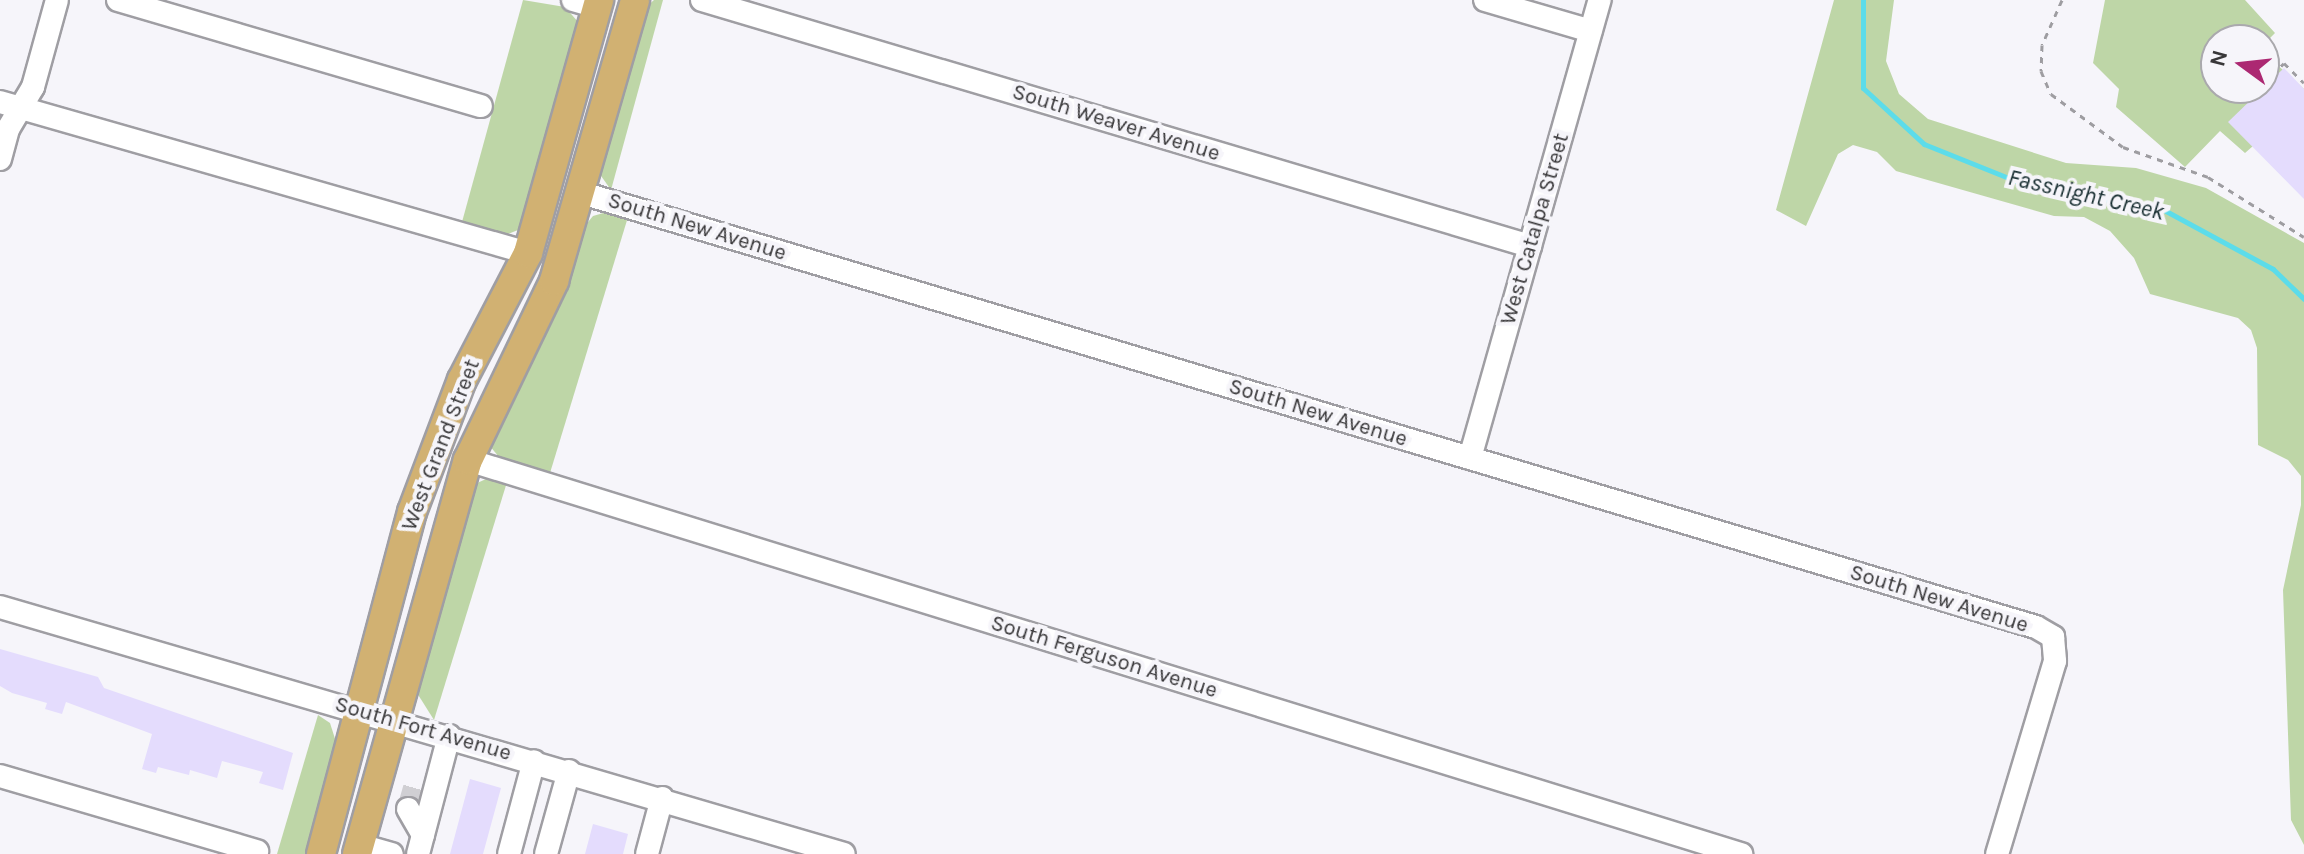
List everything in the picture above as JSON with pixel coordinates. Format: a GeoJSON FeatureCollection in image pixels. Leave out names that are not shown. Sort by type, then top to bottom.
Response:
{"type":"FeatureCollection","features":[{"type":"Feature","properties":{"kind":"main road","name":"West Grand Street"},"geometry":{"type":"LineString","coordinates":[[358,850],[468,460],[554,281],[582,193],[635,0]]}},
{"type":"Feature","properties":{"kind":"main road","name":"West Grand Street"},"geometry":{"type":"LineString","coordinates":[[321,854],[412,512],[462,380],[528,253],[590,2]]}},
{"type":"Feature","properties":{"kind":"street"},"geometry":{"type":"LineString","coordinates":[[0,159],[10,105],[33,87],[57,0]]}},
{"type":"Feature","properties":{"kind":"street"},"geometry":{"type":"LineString","coordinates":[[118,0],[481,106]]}},
{"type":"Feature","properties":{"kind":"street","name":"South Weaver Avenue"},"geometry":{"type":"LineString","coordinates":[[702,0],[1530,246]]}},
{"type":"Feature","properties":{"kind":"street"},"geometry":{"type":"LineString","coordinates":[[1485,0],[1591,31]]}},
{"type":"Feature","properties":{"kind":"street","name":"West Catalpa Street"},"geometry":{"type":"LineString","coordinates":[[1470,458],[1600,0]]}},
{"type":"Feature","properties":{"kind":"street"},"geometry":{"type":"LineString","coordinates":[[10,105],[528,253]]}},
{"type":"Feature","properties":{"kind":"street","name":"South New Avenue"},"geometry":{"type":"LineString","coordinates":[[582,193],[2036,627],[2053,637],[2055,661],[1997,854]]}},
{"type":"Feature","properties":{"kind":"street","name":"South Ferguson Avenue"},"geometry":{"type":"LineString","coordinates":[[468,460],[1741,854]]}},
{"type":"Feature","properties":{"kind":"street","name":"South Fort Avenue"},"geometry":{"type":"LineString","coordinates":[[0,607],[662,798],[844,854]]}},
{"type":"Feature","properties":{"kind":"street"},"geometry":{"type":"LineString","coordinates":[[420,844],[449,736]]}},
{"type":"Feature","properties":{"kind":"street"},"geometry":{"type":"LineString","coordinates":[[509,854],[534,761]]}},
{"type":"Feature","properties":{"kind":"street"},"geometry":{"type":"LineString","coordinates":[[415,784],[440,769]]}},
{"type":"Feature","properties":{"kind":"street"},"geometry":{"type":"LineString","coordinates":[[546,854],[569,771]]}},
{"type":"Feature","properties":{"kind":"street"},"geometry":{"type":"LineString","coordinates":[[0,776],[257,851]]}},
{"type":"Feature","properties":{"kind":"street"},"geometry":{"type":"LineString","coordinates":[[647,854],[662,798]]}},
{"type":"Feature","properties":{"kind":"street"},"geometry":{"type":"LineString","coordinates":[[408,809],[420,844]]}},
{"type":"Feature","properties":{"kind":"street"},"geometry":{"type":"LineString","coordinates":[[358,850],[392,854]]}},
{"type":"Feature","properties":{"kind":"path"},"geometry":{"type":"LineString","coordinates":[[2062,0],[2042,45],[2041,71],[2051,94],[2123,147],[2208,177],[2304,237]]}},
{"type":"Feature","properties":{"kind":"path"},"geometry":{"type":"LineString","coordinates":[[2280,67],[2284,63],[2304,83]]}},
{"type":"Feature","properties":{"kind":"green space"},"geometry":{"type":"Polygon","coordinates":[[[523,0],[565,7],[579,23],[523,228],[508,234],[462,222],[523,0]]]}},
{"type":"Feature","properties":{"kind":"green space"},"geometry":{"type":"Polygon","coordinates":[[[654,0],[663,0],[611,190],[599,173],[645,8],[654,0]]]}},
{"type":"Feature","properties":{"kind":"green space"},"geometry":{"type":"Polygon","coordinates":[[[1834,0],[1894,0],[1886,61],[1899,94],[1928,119],[2066,163],[2136,168],[2206,188],[2304,243],[2304,845],[2291,820],[2283,590],[2301,505],[2301,476],[2288,460],[2258,445],[2257,348],[2251,330],[2238,318],[2150,294],[2134,258],[2110,231],[2084,217],[2054,216],[1896,171],[1877,152],[1853,145],[1838,154],[1806,226],[1776,210],[1834,0]]]}},
{"type":"Feature","properties":{"kind":"green space"},"geometry":{"type":"Polygon","coordinates":[[[2105,0],[2245,0],[2267,24],[2200,24],[2200,104],[2280,104],[2280,67],[2304,89],[2304,198],[2253,146],[2245,153],[2220,131],[2185,167],[2116,107],[2119,89],[2093,63],[2105,0]]]}},
{"type":"Feature","properties":{"kind":"green space"},"geometry":{"type":"Polygon","coordinates":[[[607,212],[628,217],[550,473],[499,457],[489,445],[583,228],[593,216],[607,212]]]}},
{"type":"Feature","properties":{"kind":"green space"},"geometry":{"type":"Polygon","coordinates":[[[486,479],[507,482],[434,720],[417,693],[475,484],[486,479]]]}},
{"type":"Feature","properties":{"kind":"green space"},"geometry":{"type":"Polygon","coordinates":[[[318,715],[330,723],[337,745],[310,854],[277,854],[318,715]]]}},
{"type":"Feature","properties":{"kind":"building"},"geometry":{"type":"Polygon","coordinates":[[[2284,68],[2304,89],[2304,199],[2228,122],[2247,104],[2280,104],[2280,72],[2284,68]]]}},
{"type":"Feature","properties":{"kind":"building"},"geometry":{"type":"Polygon","coordinates":[[[0,649],[98,677],[104,688],[293,753],[283,790],[259,783],[263,772],[222,761],[217,778],[190,770],[189,775],[158,767],[156,773],[142,769],[152,734],[66,702],[62,714],[45,709],[47,703],[12,693],[0,686],[0,649]]]}},
{"type":"Feature","properties":{"kind":"building"},"geometry":{"type":"Polygon","coordinates":[[[470,779],[501,788],[483,854],[450,854],[470,779]]]}},
{"type":"Feature","properties":{"kind":"building"},"geometry":{"type":"Polygon","coordinates":[[[593,824],[628,834],[623,854],[585,854],[593,824]]]}},
{"type":"Feature","properties":{"kind":"waterway","name":"Fassnight Creek"},"geometry":{"type":"LineString","coordinates":[[1863,0],[1863,88],[1924,144],[2026,185],[2164,210],[2273,269],[2304,299]]}},
{"type":"Feature","properties":{"kind":"tunnel"},"geometry":{"type":"LineString","coordinates":[[408,809],[415,784]]}}]}
